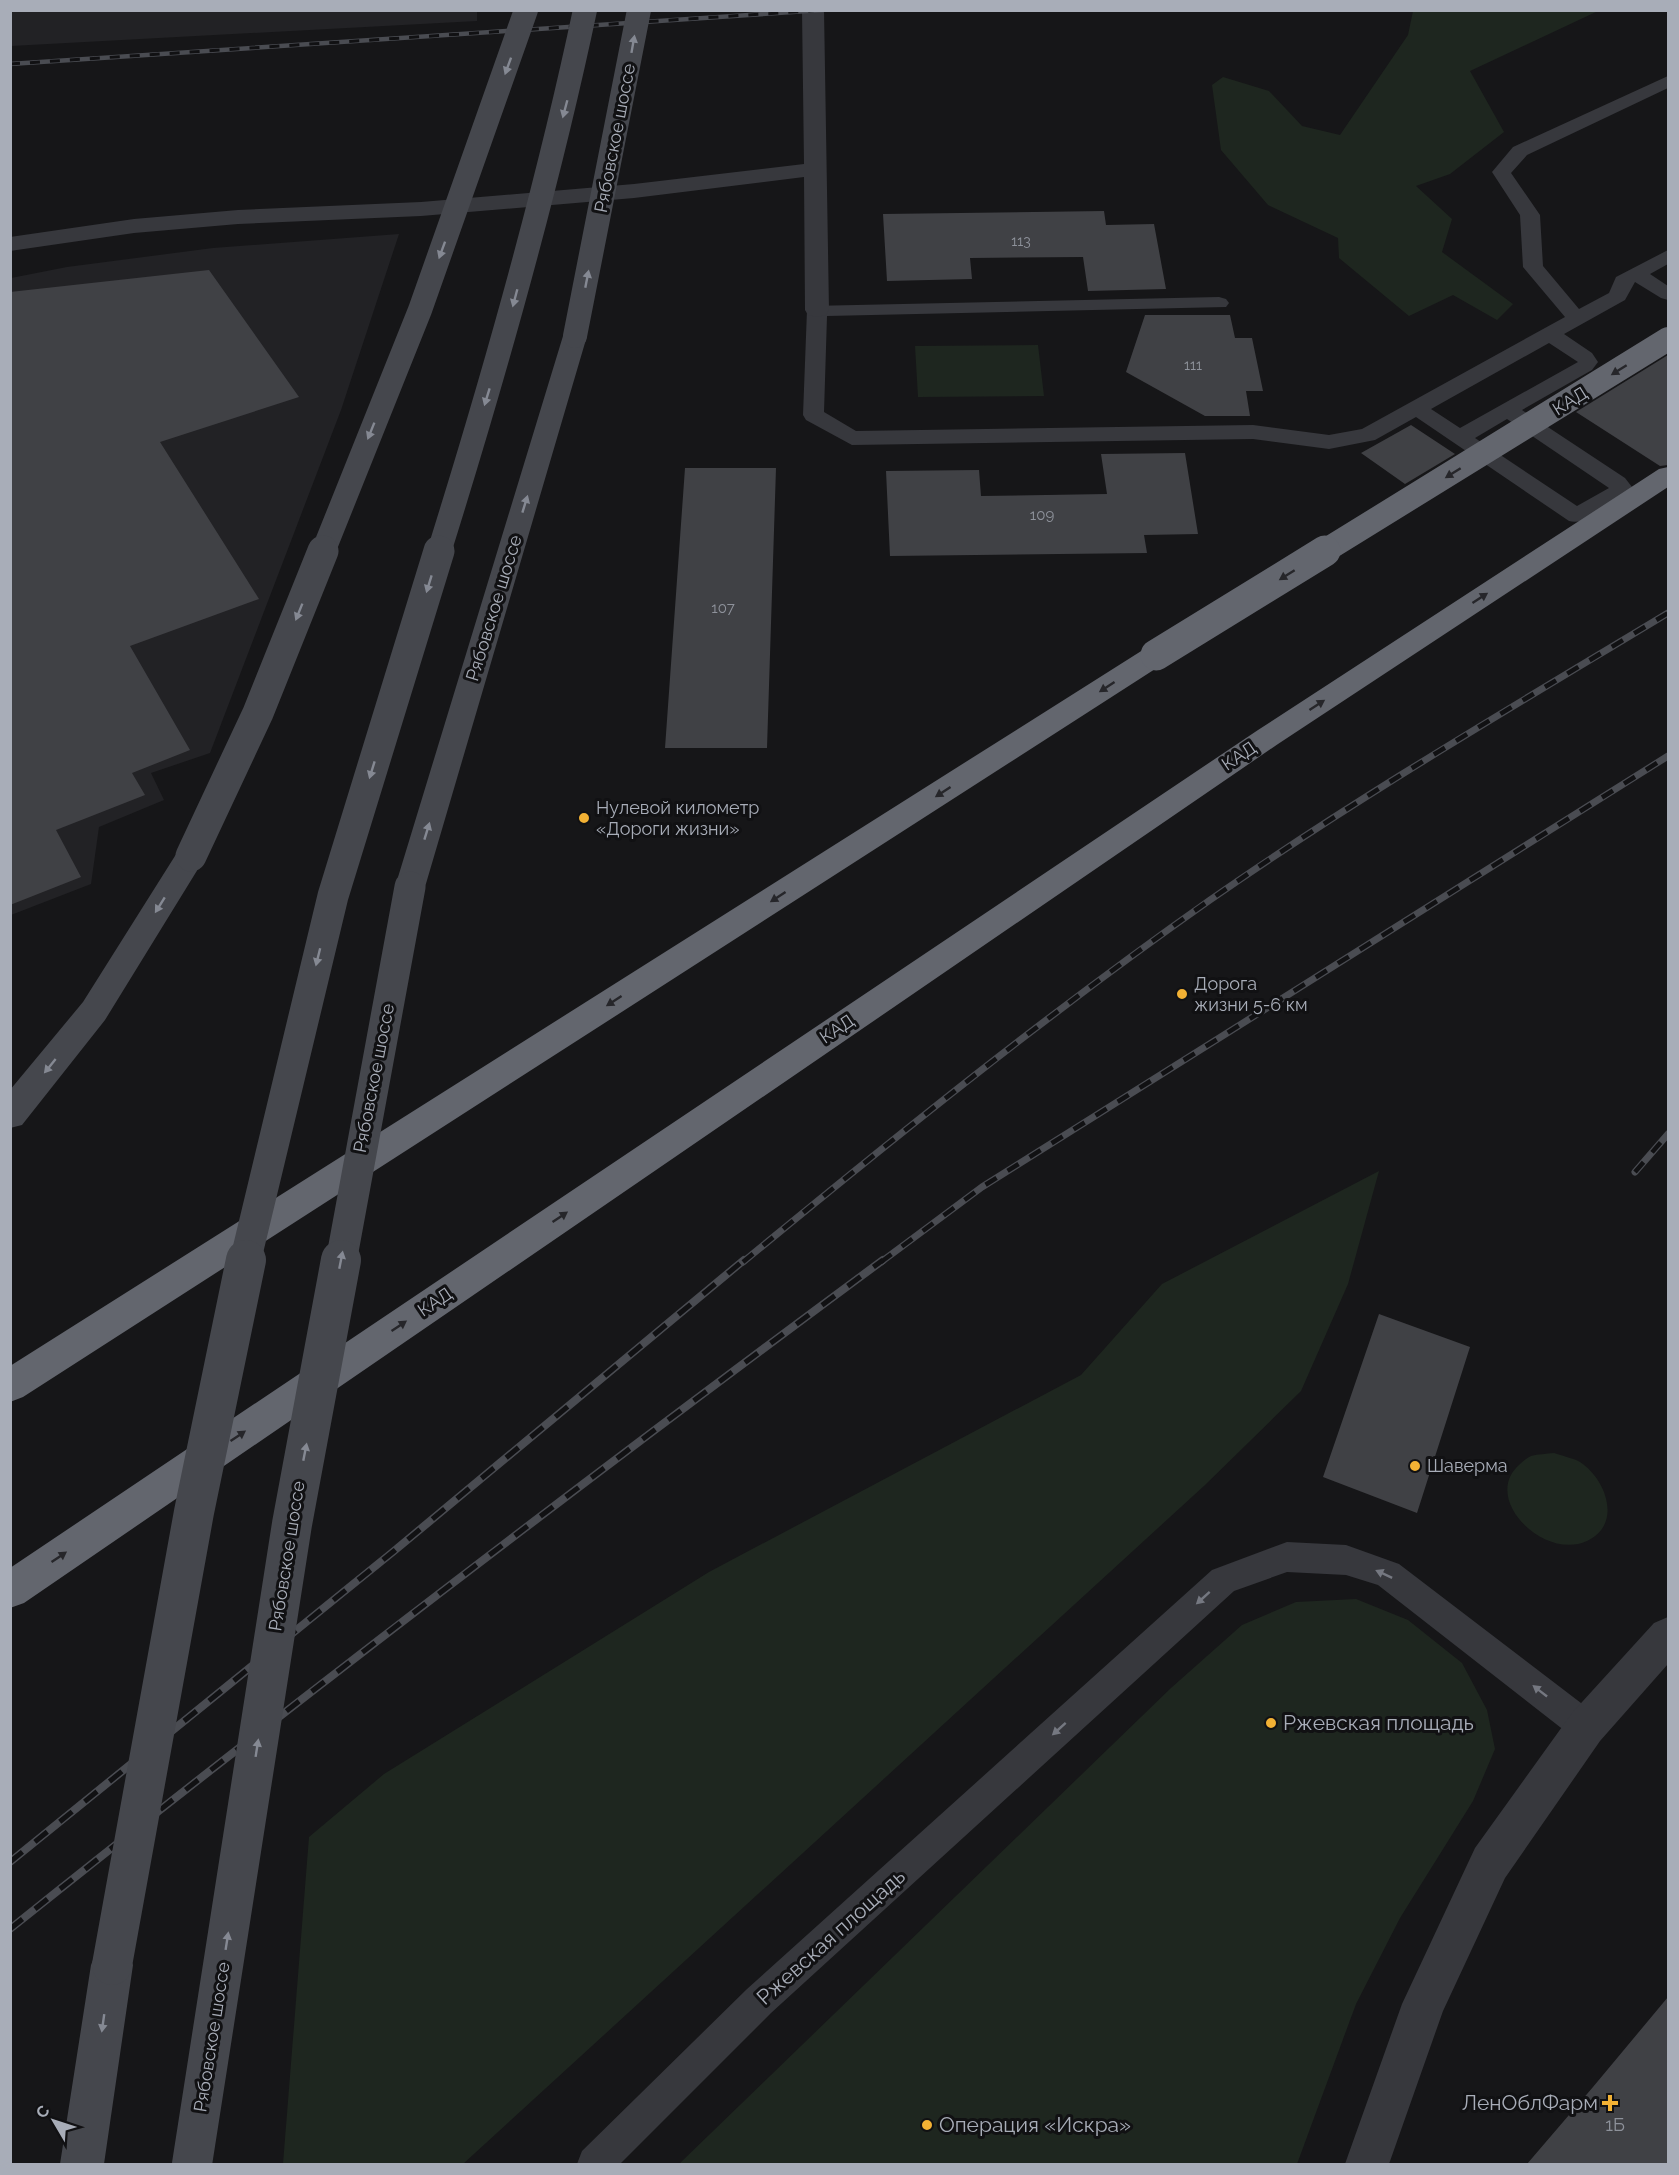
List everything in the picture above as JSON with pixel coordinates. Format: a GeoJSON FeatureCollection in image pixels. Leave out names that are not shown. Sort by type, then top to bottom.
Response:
{"type":"FeatureCollection","features":[{"type":"Feature","properties":{"kind":"highway","name":"КАД"},"geometry":{"type":"LineString","coordinates":[[10,1386],[1156,655],[1668,339]]}},
{"type":"Feature","properties":{"kind":"highway","name":"КАД"},"geometry":{"type":"LineString","coordinates":[[10,1590],[1268,737],[1668,475]]}},
{"type":"Feature","properties":{"kind":"main road"},"geometry":{"type":"LineString","coordinates":[[10,1115],[94,1011],[191,856],[258,713],[420,310],[526,10]]}},
{"type":"Feature","properties":{"kind":"main road"},"geometry":{"type":"LineString","coordinates":[[82,2164],[112,1965],[187,1537],[261,1185],[333,897],[504,342],[570,88],[585,10]]}},
{"type":"Feature","properties":{"kind":"main road","name":"Рябовское шоссе"},"geometry":{"type":"LineString","coordinates":[[192,2164],[292,1524],[410,888],[575,336],[639,10]]}},
{"type":"Feature","properties":{"kind":"street"},"geometry":{"type":"LineString","coordinates":[[813,10],[816,310]]}},
{"type":"Feature","properties":{"kind":"street"},"geometry":{"type":"LineString","coordinates":[[10,244],[134,226],[238,217],[445,207],[634,190],[816,169]]}},
{"type":"Feature","properties":{"kind":"street"},"geometry":{"type":"LineString","coordinates":[[1367,2164],[1424,2004],[1490,1863],[1586,1727],[1668,1636]]}},
{"type":"Feature","properties":{"kind":"lane"},"geometry":{"type":"LineString","coordinates":[[1577,319],[1533,267],[1530,215],[1502,172],[1520,151],[1668,81]]}},
{"type":"Feature","properties":{"kind":"lane"},"geometry":{"type":"LineString","coordinates":[[1219,303],[816,310],[813,415],[852,438],[1253,432],[1329,442],[1368,435],[1618,296],[1623,281],[1668,256]]}},
{"type":"Feature","properties":{"kind":"lane"},"geometry":{"type":"LineString","coordinates":[[1636,274],[1668,294]]}},
{"type":"Feature","properties":{"kind":"lane"},"geometry":{"type":"LineString","coordinates":[[1460,437],[1588,362],[1549,334]]}},
{"type":"Feature","properties":{"kind":"lane"},"geometry":{"type":"LineString","coordinates":[[1416,408],[1577,516],[1621,487],[1507,410]]}},
{"type":"Feature","properties":{"kind":"lane","name":"Ржевская площадь"},"geometry":{"type":"LineString","coordinates":[[595,2164],[759,2001],[1223,1580],[1287,1557],[1346,1560],[1388,1574],[1586,1727]]}},
{"type":"Feature","properties":{"kind":"shaded area"},"geometry":{"type":"Polygon","coordinates":[[[11,10],[477,10],[477,21],[11,46],[11,10]]]}},
{"type":"Feature","properties":{"kind":"shaded area"},"geometry":{"type":"Polygon","coordinates":[[[1413,11],[1598,11],[1470,71],[1504,132],[1450,174],[1416,186],[1452,219],[1442,252],[1513,304],[1497,320],[1453,295],[1409,316],[1339,258],[1338,238],[1268,205],[1221,150],[1212,85],[1223,77],[1269,91],[1302,126],[1340,135],[1408,35],[1413,11]]]}},
{"type":"Feature","properties":{"kind":"shaded area"},"geometry":{"type":"Polygon","coordinates":[[[399,234],[341,410],[210,753],[151,773],[164,800],[99,827],[91,884],[11,915],[11,278],[67,267],[213,248],[399,234]]]}},
{"type":"Feature","properties":{"kind":"shaded area"},"geometry":{"type":"Polygon","coordinates":[[[1038,345],[1044,396],[918,397],[915,346],[1038,345]]]}},
{"type":"Feature","properties":{"kind":"shaded area"},"geometry":{"type":"Polygon","coordinates":[[[1379,1171],[1348,1284],[1301,1391],[1205,1485],[463,2164],[283,2164],[309,1837],[384,1774],[709,1572],[1081,1375],[1162,1284],[1379,1171]]]}},
{"type":"Feature","properties":{"kind":"shaded area"},"geometry":{"type":"Polygon","coordinates":[[[1554,1453],[1580,1462],[1597,1479],[1603,1490],[1607,1501],[1605,1524],[1587,1541],[1570,1545],[1553,1542],[1536,1534],[1522,1523],[1512,1509],[1508,1493],[1510,1478],[1520,1464],[1531,1456],[1554,1453]]]}},
{"type":"Feature","properties":{"kind":"shaded area"},"geometry":{"type":"Polygon","coordinates":[[[1356,1599],[1408,1620],[1462,1663],[1487,1710],[1495,1749],[1473,1801],[1400,1918],[1356,2004],[1297,2164],[679,2164],[1171,1688],[1242,1625],[1296,1602],[1356,1599]]]}},
{"type":"Feature","properties":{"kind":"building"},"geometry":{"type":"Polygon","coordinates":[[[1104,211],[1106,225],[1154,224],[1166,289],[1088,291],[1083,257],[970,258],[972,279],[887,281],[883,214],[1104,211]]]}},
{"type":"Feature","properties":{"kind":"building"},"geometry":{"type":"Polygon","coordinates":[[[209,270],[299,397],[160,442],[259,599],[130,646],[190,750],[132,773],[145,795],[56,830],[81,877],[10,905],[10,292],[209,270]]]}},
{"type":"Feature","properties":{"kind":"building"},"geometry":{"type":"Polygon","coordinates":[[[1145,315],[1230,315],[1235,338],[1252,338],[1263,391],[1246,391],[1250,416],[1205,416],[1126,372],[1145,315]]]}},
{"type":"Feature","properties":{"kind":"building"},"geometry":{"type":"Polygon","coordinates":[[[1668,355],[1668,465],[1660,466],[1576,412],[1668,355]]]}},
{"type":"Feature","properties":{"kind":"building"},"geometry":{"type":"Polygon","coordinates":[[[1411,425],[1455,454],[1405,484],[1361,453],[1411,425]]]}},
{"type":"Feature","properties":{"kind":"building"},"geometry":{"type":"Polygon","coordinates":[[[1185,453],[1198,534],[1144,535],[1147,553],[890,556],[886,471],[979,470],[981,496],[1107,494],[1101,454],[1185,453]]]}},
{"type":"Feature","properties":{"kind":"building"},"geometry":{"type":"Polygon","coordinates":[[[685,468],[776,468],[767,748],[665,748],[685,468]]]}},
{"type":"Feature","properties":{"kind":"building"},"geometry":{"type":"Polygon","coordinates":[[[1379,1314],[1470,1347],[1417,1513],[1323,1477],[1379,1314]]]}},
{"type":"Feature","properties":{"kind":"building"},"geometry":{"type":"Polygon","coordinates":[[[1668,1997],[1668,2164],[1527,2164],[1593,2087],[1668,1997]]]}},
{"type":"Feature","properties":{"kind":"railway"},"geometry":{"type":"LineString","coordinates":[[10,64],[823,10]]}},
{"type":"Feature","properties":{"kind":"railway"},"geometry":{"type":"LineString","coordinates":[[743,1262],[973,1076],[1210,900],[1379,788],[1668,613]]}},
{"type":"Feature","properties":{"kind":"railway"},"geometry":{"type":"LineString","coordinates":[[881,1262],[982,1187],[1668,756]]}},
{"type":"Feature","properties":{"kind":"railway"},"geometry":{"type":"LineString","coordinates":[[1635,1172],[1668,1134]]}},
{"type":"Feature","properties":{"kind":"railway"},"geometry":{"type":"LineString","coordinates":[[10,1862],[394,1551],[744,1260]]}},
{"type":"Feature","properties":{"kind":"railway"},"geometry":{"type":"LineString","coordinates":[[10,1929],[443,1590],[883,1260]]}},
{"type":"Feature","properties":{"kind":"place","name":"Нулевой километр «Дороги жизни»"},"geometry":{"type":"Point","coordinates":[584,818]}},
{"type":"Feature","properties":{"kind":"place","name":"Дорога жизни 5-6 км"},"geometry":{"type":"Point","coordinates":[1182,994]}},
{"type":"Feature","properties":{"kind":"place","name":"Шаверма"},"geometry":{"type":"Point","coordinates":[1415,1466]}},
{"type":"Feature","properties":{"kind":"place","name":"Ржевская площадь"},"geometry":{"type":"Point","coordinates":[1271,1723]}},
{"type":"Feature","properties":{"kind":"place","name":"ЛенОблФарм"},"geometry":{"type":"Point","coordinates":[1610,2103]}},
{"type":"Feature","properties":{"kind":"place","name":"Операция «Искра»"},"geometry":{"type":"Point","coordinates":[927,2125]}}]}
